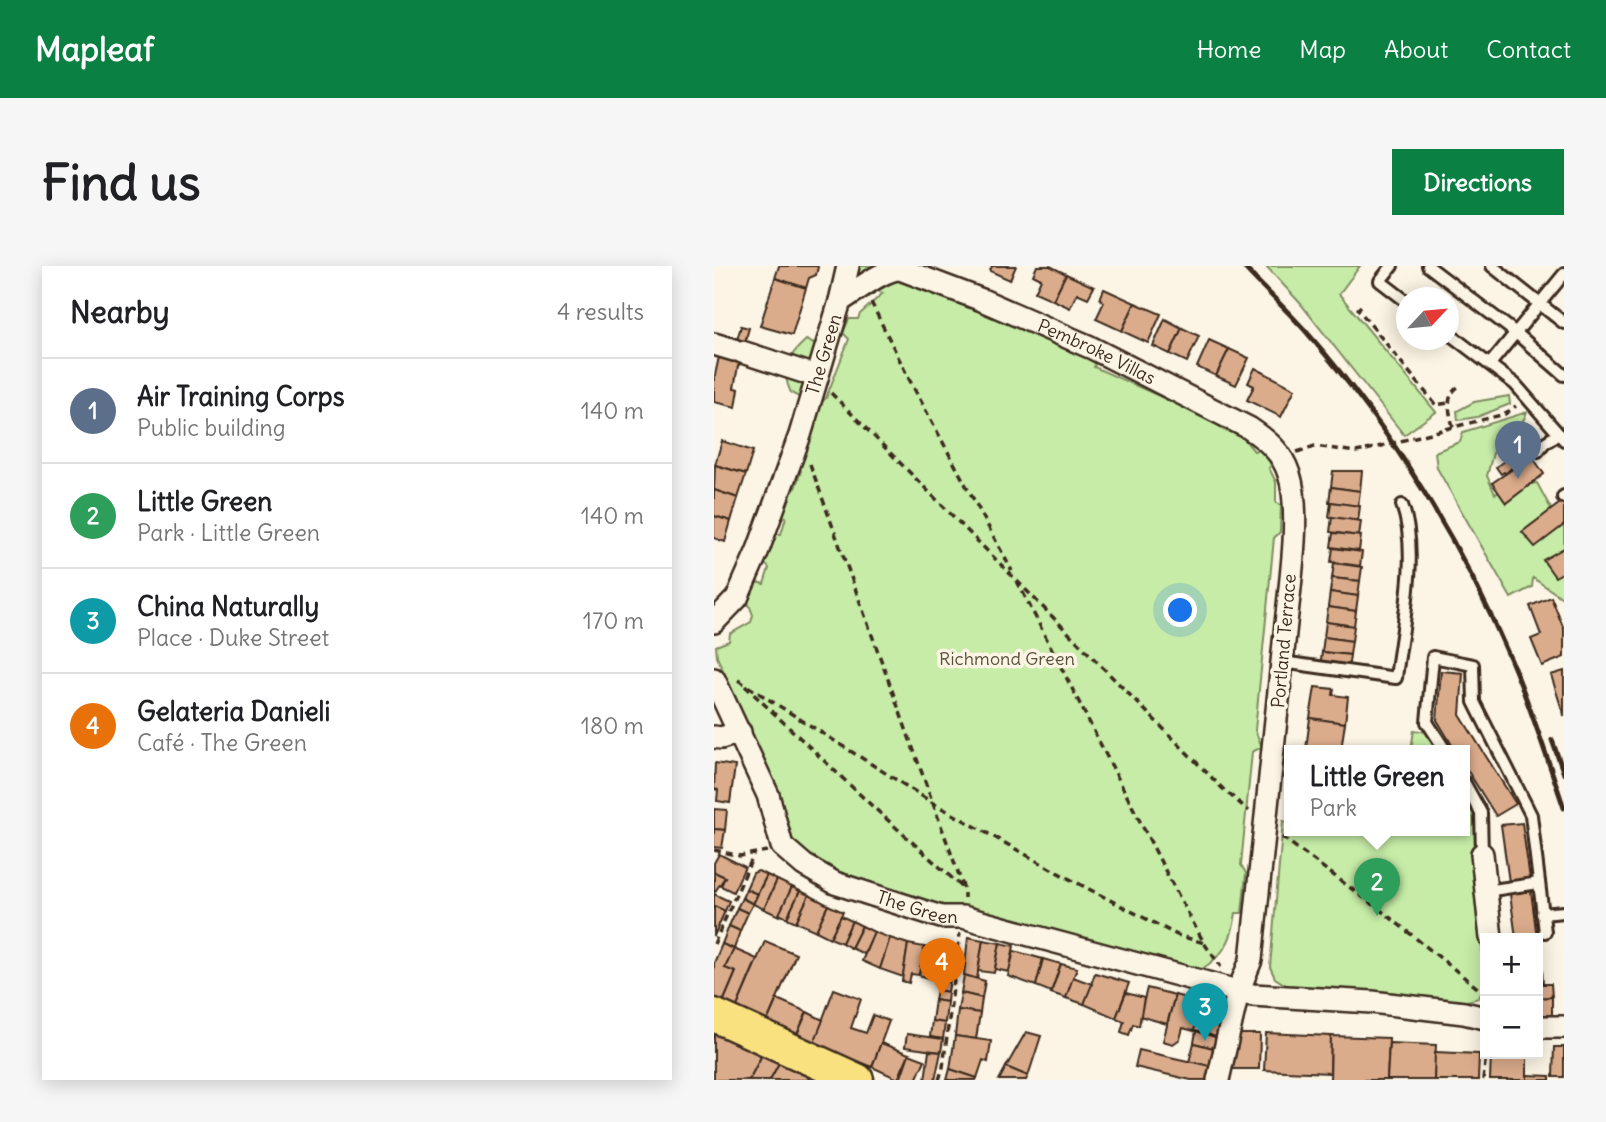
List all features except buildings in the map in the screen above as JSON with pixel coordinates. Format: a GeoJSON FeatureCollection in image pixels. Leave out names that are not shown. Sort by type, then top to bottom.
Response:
{"type":"FeatureCollection","features":[{"type":"Feature","properties":{"kind":"main road"},"geometry":{"type":"LineString","coordinates":[[714,1015],[815,1071],[857,1080]]}},
{"type":"Feature","properties":{"kind":"street"},"geometry":{"type":"LineString","coordinates":[[840,301],[848,266]]}},
{"type":"Feature","properties":{"kind":"street","name":"The Green"},"geometry":{"type":"LineString","coordinates":[[714,622],[737,598],[758,550],[800,435],[840,301],[894,268]]}},
{"type":"Feature","properties":{"kind":"street","name":"Pembroke Villas"},"geometry":{"type":"LineString","coordinates":[[894,268],[982,300],[1090,347],[1248,428],[1269,442],[1281,457]]}},
{"type":"Feature","properties":{"kind":"street"},"geometry":{"type":"LineString","coordinates":[[730,349],[816,376]]}},
{"type":"Feature","properties":{"kind":"street","name":"Portland Terrace"},"geometry":{"type":"LineString","coordinates":[[1218,1080],[1238,992],[1251,960],[1266,826],[1294,510],[1289,474],[1281,457]]}},
{"type":"Feature","properties":{"kind":"street"},"geometry":{"type":"LineString","coordinates":[[714,679],[768,795],[782,846]]}},
{"type":"Feature","properties":{"kind":"street"},"geometry":{"type":"LineString","coordinates":[[714,737],[720,738],[740,732]]}},
{"type":"Feature","properties":{"kind":"street","name":"The Green"},"geometry":{"type":"LineString","coordinates":[[782,846],[804,864],[835,883],[941,916],[962,917],[1238,992],[1372,1002],[1480,1017]]}},
{"type":"Feature","properties":{"kind":"street"},"geometry":{"type":"LineString","coordinates":[[1482,854],[1490,933]]}},
{"type":"Feature","properties":{"kind":"street"},"geometry":{"type":"LineString","coordinates":[[1543,1027],[1564,1027]]}},
{"type":"Feature","properties":{"kind":"lane"},"geometry":{"type":"LineString","coordinates":[[1392,266],[1380,281],[1396,294]]}},
{"type":"Feature","properties":{"kind":"lane"},"geometry":{"type":"LineString","coordinates":[[1428,266],[1516,333],[1564,375]]}},
{"type":"Feature","properties":{"kind":"lane"},"geometry":{"type":"LineString","coordinates":[[1492,266],[1564,323]]}},
{"type":"Feature","properties":{"kind":"lane"},"geometry":{"type":"LineString","coordinates":[[1490,364],[1564,274]]}},
{"type":"Feature","properties":{"kind":"lane"},"geometry":{"type":"LineString","coordinates":[[1459,341],[1490,364],[1527,398],[1561,437],[1544,443],[1538,451]]}},
{"type":"Feature","properties":{"kind":"lane"},"geometry":{"type":"LineString","coordinates":[[1282,662],[1396,678],[1411,553],[1408,522],[1402,505]]}},
{"type":"Feature","properties":{"kind":"lane"},"geometry":{"type":"LineString","coordinates":[[1442,745],[1427,722],[1433,657],[1473,664],[1474,702],[1531,815],[1545,932]]}},
{"type":"Feature","properties":{"kind":"lane"},"geometry":{"type":"LineString","coordinates":[[1470,792],[1481,813],[1482,854]]}},
{"type":"Feature","properties":{"kind":"lane"},"geometry":{"type":"LineString","coordinates":[[1486,891],[1539,883]]}},
{"type":"Feature","properties":{"kind":"lane"},"geometry":{"type":"LineString","coordinates":[[1542,914],[1564,912]]}},
{"type":"Feature","properties":{"kind":"path"},"geometry":{"type":"LineString","coordinates":[[864,288],[1204,943],[1177,935],[933,803],[738,680],[964,890]]}},
{"type":"Feature","properties":{"kind":"path"},"geometry":{"type":"LineString","coordinates":[[1361,306],[1358,309],[1387,346],[1415,375],[1436,405],[1448,403]]}},
{"type":"Feature","properties":{"kind":"path"},"geometry":{"type":"LineString","coordinates":[[1387,346],[1391,341]]}},
{"type":"Feature","properties":{"kind":"path"},"geometry":{"type":"LineString","coordinates":[[816,376],[1223,789],[1266,826],[1387,915],[1480,990]]}},
{"type":"Feature","properties":{"kind":"path"},"geometry":{"type":"LineString","coordinates":[[1453,427],[1448,403],[1453,391],[1458,387]]}},
{"type":"Feature","properties":{"kind":"path"},"geometry":{"type":"LineString","coordinates":[[1281,457],[1315,446],[1356,452],[1366,450],[1505,414],[1527,398]]}},
{"type":"Feature","properties":{"kind":"path"},"geometry":{"type":"LineString","coordinates":[[800,435],[964,890],[943,1067],[939,1080]]}},
{"type":"Feature","properties":{"kind":"path"},"geometry":{"type":"LineString","coordinates":[[714,850],[740,856],[782,846]]}},
{"type":"Feature","properties":{"kind":"path"},"geometry":{"type":"LineString","coordinates":[[714,944],[754,853]]}},
{"type":"Feature","properties":{"kind":"path"},"geometry":{"type":"LineString","coordinates":[[1483,1080],[1485,1059]]}},
{"type":"Feature","properties":{"kind":"green space","name":"Richmond Green"},"geometry":{"type":"Polygon","coordinates":[[[853,266],[912,266],[1097,358],[1094,367],[1215,421],[1223,430],[1240,434],[1254,451],[1264,448],[1276,460],[1269,468],[1276,482],[1276,502],[1281,505],[1280,532],[1274,538],[1255,730],[1262,747],[1252,752],[1241,865],[1246,873],[1242,913],[1236,913],[1229,940],[1220,954],[1199,971],[1157,960],[1152,956],[977,915],[839,878],[791,845],[738,704],[717,657],[716,646],[729,641],[730,634],[751,622],[753,615],[745,594],[753,581],[764,584],[769,568],[761,560],[772,534],[781,534],[786,517],[780,516],[790,487],[795,488],[801,471],[796,468],[798,460],[814,429],[813,411],[826,398],[849,339],[843,333],[849,319],[858,319],[883,293],[853,282],[853,266]]]}},
{"type":"Feature","properties":{"kind":"green space"},"geometry":{"type":"Polygon","coordinates":[[[1266,266],[1360,266],[1339,294],[1436,412],[1404,435],[1300,303],[1266,266]]]}},
{"type":"Feature","properties":{"kind":"green space"},"geometry":{"type":"Polygon","coordinates":[[[806,340],[820,347],[807,401],[791,393],[786,377],[790,358],[806,340]]]}},
{"type":"Feature","properties":{"kind":"green space"},"geometry":{"type":"Polygon","coordinates":[[[1509,396],[1510,404],[1477,417],[1458,420],[1457,411],[1474,402],[1509,396]]]}},
{"type":"Feature","properties":{"kind":"green space"},"geometry":{"type":"Polygon","coordinates":[[[1527,412],[1519,430],[1494,449],[1487,476],[1495,494],[1509,488],[1537,483],[1556,518],[1564,522],[1564,599],[1533,578],[1532,587],[1511,598],[1437,468],[1435,452],[1460,442],[1463,432],[1527,412]]]}},
{"type":"Feature","properties":{"kind":"green space"},"geometry":{"type":"Polygon","coordinates":[[[1414,730],[1426,732],[1434,745],[1412,745],[1414,730]]]}},
{"type":"Feature","properties":{"kind":"green space"},"geometry":{"type":"Polygon","coordinates":[[[1470,804],[1478,835],[1474,864],[1481,933],[1479,998],[1463,1002],[1289,987],[1275,978],[1270,967],[1283,821],[1284,836],[1470,836],[1470,804]]]}},
{"type":"Feature","properties":{"kind":"railway"},"geometry":{"type":"LineString","coordinates":[[1243,266],[1301,326],[1369,409],[1447,530],[1510,658],[1564,808]]}},
{"type":"Feature","properties":{"kind":"railway"},"geometry":{"type":"LineString","coordinates":[[1552,740],[1564,774]]}},
{"type":"Feature","properties":{"kind":"place","name":"Air Training Corps"},"geometry":{"type":"Point","coordinates":[1518,479]}},
{"type":"Feature","properties":{"kind":"place","name":"Little Green"},"geometry":{"type":"Point","coordinates":[1377,916]}},
{"type":"Feature","properties":{"kind":"place","name":"Gelateria Danieli"},"geometry":{"type":"Point","coordinates":[942,996]}},
{"type":"Feature","properties":{"kind":"place","name":"China Naturally"},"geometry":{"type":"Point","coordinates":[1205,1041]}}]}
